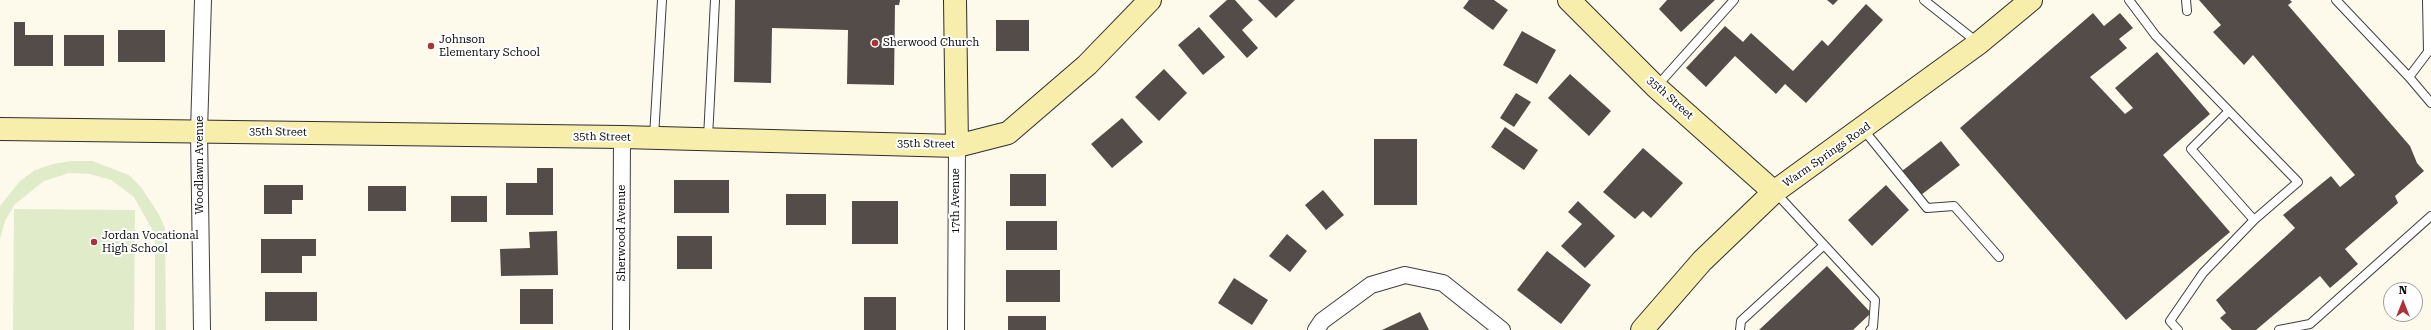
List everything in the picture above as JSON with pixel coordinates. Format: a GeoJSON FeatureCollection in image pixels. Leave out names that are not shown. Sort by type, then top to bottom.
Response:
{"type":"FeatureCollection","features":[{"type":"Feature","properties":{"kind":"street","name":"Woodlawn Avenue"},"geometry":{"type":"LineString","coordinates":[[202,330],[199,131],[203,0]]}},
{"type":"Feature","properties":{"kind":"street","name":"17th Avenue"},"geometry":{"type":"LineString","coordinates":[[955,0],[957,146],[956,330]]}},
{"type":"Feature","properties":{"kind":"street","name":"35th Street"},"geometry":{"type":"LineString","coordinates":[[0,129],[622,137],[957,146],[1008,132],[1087,65],[1150,0]]}},
{"type":"Feature","properties":{"kind":"street","name":"35th Street"},"geometry":{"type":"LineString","coordinates":[[1569,0],[1656,87],[1774,192]]}},
{"type":"Feature","properties":{"kind":"street","name":"Warm Springs Road"},"geometry":{"type":"LineString","coordinates":[[1642,330],[1702,261],[1774,192],[1863,129],[1979,43],[2031,0]]}},
{"type":"Feature","properties":{"kind":"street","name":"Sherwood Avenue"},"geometry":{"type":"LineString","coordinates":[[621,330],[622,137]]}},
{"type":"Feature","properties":{"kind":"street"},"geometry":{"type":"LineString","coordinates":[[1316,330],[1322,321],[1371,285],[1405,275],[1443,283],[1502,330]]}},
{"type":"Feature","properties":{"kind":"lane"},"geometry":{"type":"LineString","coordinates":[[654,138],[662,0]]}},
{"type":"Feature","properties":{"kind":"lane"},"geometry":{"type":"LineString","coordinates":[[708,139],[715,0]]}},
{"type":"Feature","properties":{"kind":"lane"},"geometry":{"type":"LineString","coordinates":[[1656,87],[1734,0]]}},
{"type":"Feature","properties":{"kind":"lane"},"geometry":{"type":"LineString","coordinates":[[1924,0],[1979,43]]}},
{"type":"Feature","properties":{"kind":"lane"},"geometry":{"type":"LineString","coordinates":[[2129,0],[2156,36],[2298,182],[2254,220],[2203,273],[2170,321],[2178,330]]}},
{"type":"Feature","properties":{"kind":"lane"},"geometry":{"type":"LineString","coordinates":[[2186,0],[2187,11]]}},
{"type":"Feature","properties":{"kind":"lane"},"geometry":{"type":"LineString","coordinates":[[2336,0],[2409,77],[2431,103]]}},
{"type":"Feature","properties":{"kind":"lane"},"geometry":{"type":"LineString","coordinates":[[2409,77],[2428,52],[2427,0]]}},
{"type":"Feature","properties":{"kind":"lane"},"geometry":{"type":"LineString","coordinates":[[2229,111],[2191,149],[2254,220]]}},
{"type":"Feature","properties":{"kind":"lane"},"geometry":{"type":"LineString","coordinates":[[1863,129],[1927,208],[1954,206],[1999,257]]}},
{"type":"Feature","properties":{"kind":"lane"},"geometry":{"type":"LineString","coordinates":[[1774,192],[1875,300],[1873,327],[1870,330]]}},
{"type":"Feature","properties":{"kind":"lane"},"geometry":{"type":"LineString","coordinates":[[2279,330],[2310,324],[2431,216]]}},
{"type":"Feature","properties":{"kind":"lane"},"geometry":{"type":"LineString","coordinates":[[1740,330],[1741,321],[1824,246]]}},
{"type":"Feature","properties":{"kind":"green space"},"geometry":{"type":"Polygon","coordinates":[[[72,161],[92,161],[129,175],[141,187],[158,213],[165,228],[166,330],[155,330],[155,240],[153,231],[134,197],[111,180],[90,174],[69,173],[44,181],[15,204],[5,221],[0,239],[0,206],[20,181],[35,170],[53,164],[72,161]]]}},
{"type":"Feature","properties":{"kind":"green space"},"geometry":{"type":"Polygon","coordinates":[[[14,209],[135,210],[134,330],[13,330],[14,209]]]}},
{"type":"Feature","properties":{"kind":"building"},"geometry":{"type":"Polygon","coordinates":[[[735,0],[900,0],[899,5],[895,5],[894,85],[847,84],[848,30],[772,28],[771,83],[734,82],[735,0]]]}},
{"type":"Feature","properties":{"kind":"building"},"geometry":{"type":"Polygon","coordinates":[[[1227,0],[1235,0],[1253,20],[1242,30],[1258,48],[1247,58],[1209,16],[1227,0]]]}},
{"type":"Feature","properties":{"kind":"building"},"geometry":{"type":"Polygon","coordinates":[[[1258,0],[1295,0],[1276,18],[1258,0]]]}},
{"type":"Feature","properties":{"kind":"building"},"geometry":{"type":"Polygon","coordinates":[[[1469,0],[1494,0],[1508,10],[1493,30],[1463,8],[1469,0]]]}},
{"type":"Feature","properties":{"kind":"building"},"geometry":{"type":"Polygon","coordinates":[[[1667,0],[1715,0],[1681,32],[1659,9],[1667,0]]]}},
{"type":"Feature","properties":{"kind":"building"},"geometry":{"type":"Polygon","coordinates":[[[1827,0],[1838,0],[1833,5],[1827,0]]]}},
{"type":"Feature","properties":{"kind":"building"},"geometry":{"type":"Polygon","coordinates":[[[2199,0],[2290,0],[2292,2],[2288,5],[2410,146],[2417,163],[2424,171],[2395,196],[2398,203],[2345,249],[2358,264],[2330,288],[2320,276],[2256,330],[2232,330],[2220,318],[2226,313],[2216,300],[2295,228],[2283,215],[2331,176],[2340,187],[2355,175],[2253,55],[2244,65],[2213,32],[2221,25],[2199,0]]]}},
{"type":"Feature","properties":{"kind":"building"},"geometry":{"type":"Polygon","coordinates":[[[1866,4],[1883,20],[1806,103],[1785,84],[1776,94],[1735,56],[1706,87],[1686,68],[1725,26],[1743,42],[1751,33],[1793,71],[1822,40],[1828,46],[1866,4]]]}},
{"type":"Feature","properties":{"kind":"building"},"geometry":{"type":"Polygon","coordinates":[[[2093,13],[2104,26],[2120,13],[2133,28],[2119,39],[2127,48],[2090,77],[2125,114],[2133,108],[2115,88],[2157,52],[2210,114],[2163,155],[2230,232],[2126,320],[1960,128],[2093,13]]]}},
{"type":"Feature","properties":{"kind":"building"},"geometry":{"type":"Polygon","coordinates":[[[996,20],[1029,20],[1029,51],[996,51],[996,20]]]}},
{"type":"Feature","properties":{"kind":"building"},"geometry":{"type":"Polygon","coordinates":[[[14,22],[25,22],[25,35],[53,35],[53,66],[14,66],[14,22]]]}},
{"type":"Feature","properties":{"kind":"building"},"geometry":{"type":"Polygon","coordinates":[[[1199,27],[1225,57],[1203,75],[1178,45],[1199,27]]]}},
{"type":"Feature","properties":{"kind":"building"},"geometry":{"type":"Polygon","coordinates":[[[118,30],[165,30],[165,62],[118,62],[118,30]]]}},
{"type":"Feature","properties":{"kind":"building"},"geometry":{"type":"Polygon","coordinates":[[[1522,31],[1556,50],[1537,84],[1503,65],[1522,31]]]}},
{"type":"Feature","properties":{"kind":"building"},"geometry":{"type":"Polygon","coordinates":[[[64,35],[104,35],[104,66],[64,66],[64,35]]]}},
{"type":"Feature","properties":{"kind":"building"},"geometry":{"type":"Polygon","coordinates":[[[1164,69],[1187,93],[1159,121],[1135,97],[1164,69]]]}},
{"type":"Feature","properties":{"kind":"building"},"geometry":{"type":"Polygon","coordinates":[[[1570,74],[1611,111],[1589,136],[1548,98],[1570,74]]]}},
{"type":"Feature","properties":{"kind":"building"},"geometry":{"type":"Polygon","coordinates":[[[1516,93],[1531,102],[1514,127],[1500,118],[1516,93]]]}},
{"type":"Feature","properties":{"kind":"building"},"geometry":{"type":"Polygon","coordinates":[[[1122,118],[1143,142],[1112,168],[1091,144],[1122,118]]]}},
{"type":"Feature","properties":{"kind":"building"},"geometry":{"type":"Polygon","coordinates":[[[1505,127],[1538,150],[1524,170],[1491,147],[1505,127]]]}},
{"type":"Feature","properties":{"kind":"building"},"geometry":{"type":"Polygon","coordinates":[[[1374,139],[1417,139],[1417,205],[1374,205],[1374,139]]]}},
{"type":"Feature","properties":{"kind":"building"},"geometry":{"type":"Polygon","coordinates":[[[1941,141],[1960,165],[1921,195],[1902,171],[1941,141]]]}},
{"type":"Feature","properties":{"kind":"building"},"geometry":{"type":"Polygon","coordinates":[[[1643,148],[1683,183],[1651,218],[1643,211],[1635,219],[1603,192],[1643,148]]]}},
{"type":"Feature","properties":{"kind":"building"},"geometry":{"type":"Polygon","coordinates":[[[537,168],[553,168],[553,215],[506,215],[506,183],[537,183],[537,168]]]}},
{"type":"Feature","properties":{"kind":"building"},"geometry":{"type":"Polygon","coordinates":[[[1010,174],[1046,174],[1046,206],[1010,206],[1010,174]]]}},
{"type":"Feature","properties":{"kind":"building"},"geometry":{"type":"Polygon","coordinates":[[[674,180],[729,180],[729,213],[674,213],[674,180]]]}},
{"type":"Feature","properties":{"kind":"building"},"geometry":{"type":"Polygon","coordinates":[[[264,185],[303,185],[303,200],[292,200],[292,214],[264,214],[264,185]]]}},
{"type":"Feature","properties":{"kind":"building"},"geometry":{"type":"Polygon","coordinates":[[[1886,185],[1909,210],[1872,246],[1848,220],[1886,185]]]}},
{"type":"Feature","properties":{"kind":"building"},"geometry":{"type":"Polygon","coordinates":[[[368,186],[406,186],[406,211],[368,211],[368,186]]]}},
{"type":"Feature","properties":{"kind":"building"},"geometry":{"type":"Polygon","coordinates":[[[1323,190],[1344,215],[1326,230],[1305,205],[1323,190]]]}},
{"type":"Feature","properties":{"kind":"building"},"geometry":{"type":"Polygon","coordinates":[[[786,194],[826,194],[826,225],[786,225],[786,194]]]}},
{"type":"Feature","properties":{"kind":"building"},"geometry":{"type":"Polygon","coordinates":[[[451,196],[487,196],[487,222],[451,222],[451,196]]]}},
{"type":"Feature","properties":{"kind":"building"},"geometry":{"type":"Polygon","coordinates":[[[852,201],[898,201],[898,244],[852,244],[852,201]]]}},
{"type":"Feature","properties":{"kind":"building"},"geometry":{"type":"Polygon","coordinates":[[[1578,201],[1615,236],[1585,268],[1561,246],[1582,224],[1568,212],[1578,201]]]}},
{"type":"Feature","properties":{"kind":"building"},"geometry":{"type":"Polygon","coordinates":[[[1006,221],[1057,221],[1057,250],[1006,250],[1006,221]]]}},
{"type":"Feature","properties":{"kind":"building"},"geometry":{"type":"Polygon","coordinates":[[[557,231],[558,275],[501,276],[500,249],[530,248],[529,232],[557,231]]]}},
{"type":"Feature","properties":{"kind":"building"},"geometry":{"type":"Polygon","coordinates":[[[1287,234],[1307,251],[1290,272],[1269,256],[1287,234]]]}},
{"type":"Feature","properties":{"kind":"building"},"geometry":{"type":"Polygon","coordinates":[[[677,236],[712,236],[712,269],[677,269],[677,236]]]}},
{"type":"Feature","properties":{"kind":"building"},"geometry":{"type":"Polygon","coordinates":[[[261,239],[316,239],[316,256],[302,256],[302,273],[261,273],[261,239]]]}},
{"type":"Feature","properties":{"kind":"building"},"geometry":{"type":"Polygon","coordinates":[[[1547,251],[1591,285],[1561,324],[1517,290],[1547,251]]]}},
{"type":"Feature","properties":{"kind":"building"},"geometry":{"type":"Polygon","coordinates":[[[1827,266],[1871,313],[1853,330],[1759,330],[1827,266]]]}},
{"type":"Feature","properties":{"kind":"building"},"geometry":{"type":"Polygon","coordinates":[[[1006,270],[1060,270],[1060,302],[1006,302],[1006,270]]]}},
{"type":"Feature","properties":{"kind":"building"},"geometry":{"type":"Polygon","coordinates":[[[1234,278],[1268,300],[1252,325],[1218,303],[1234,278]]]}},
{"type":"Feature","properties":{"kind":"building"},"geometry":{"type":"Polygon","coordinates":[[[520,289],[553,289],[553,324],[520,324],[520,289]]]}},
{"type":"Feature","properties":{"kind":"building"},"geometry":{"type":"Polygon","coordinates":[[[265,292],[317,292],[317,321],[265,321],[265,292]]]}},
{"type":"Feature","properties":{"kind":"building"},"geometry":{"type":"Polygon","coordinates":[[[864,297],[896,297],[896,330],[864,330],[864,297]]]}},
{"type":"Feature","properties":{"kind":"building"},"geometry":{"type":"Polygon","coordinates":[[[1420,312],[1429,330],[1382,330],[1420,312]]]}},
{"type":"Feature","properties":{"kind":"building"},"geometry":{"type":"Polygon","coordinates":[[[1008,316],[1046,316],[1046,330],[1008,330],[1008,316]]]}},
{"type":"Feature","properties":{"kind":"place","name":"Sherwood Church"},"geometry":{"type":"Point","coordinates":[875,43]}},
{"type":"Feature","properties":{"kind":"place","name":"Johnson Elementary School"},"geometry":{"type":"Point","coordinates":[431,46]}},
{"type":"Feature","properties":{"kind":"place","name":"Jordan Vocational High School"},"geometry":{"type":"Point","coordinates":[94,242]}}]}
